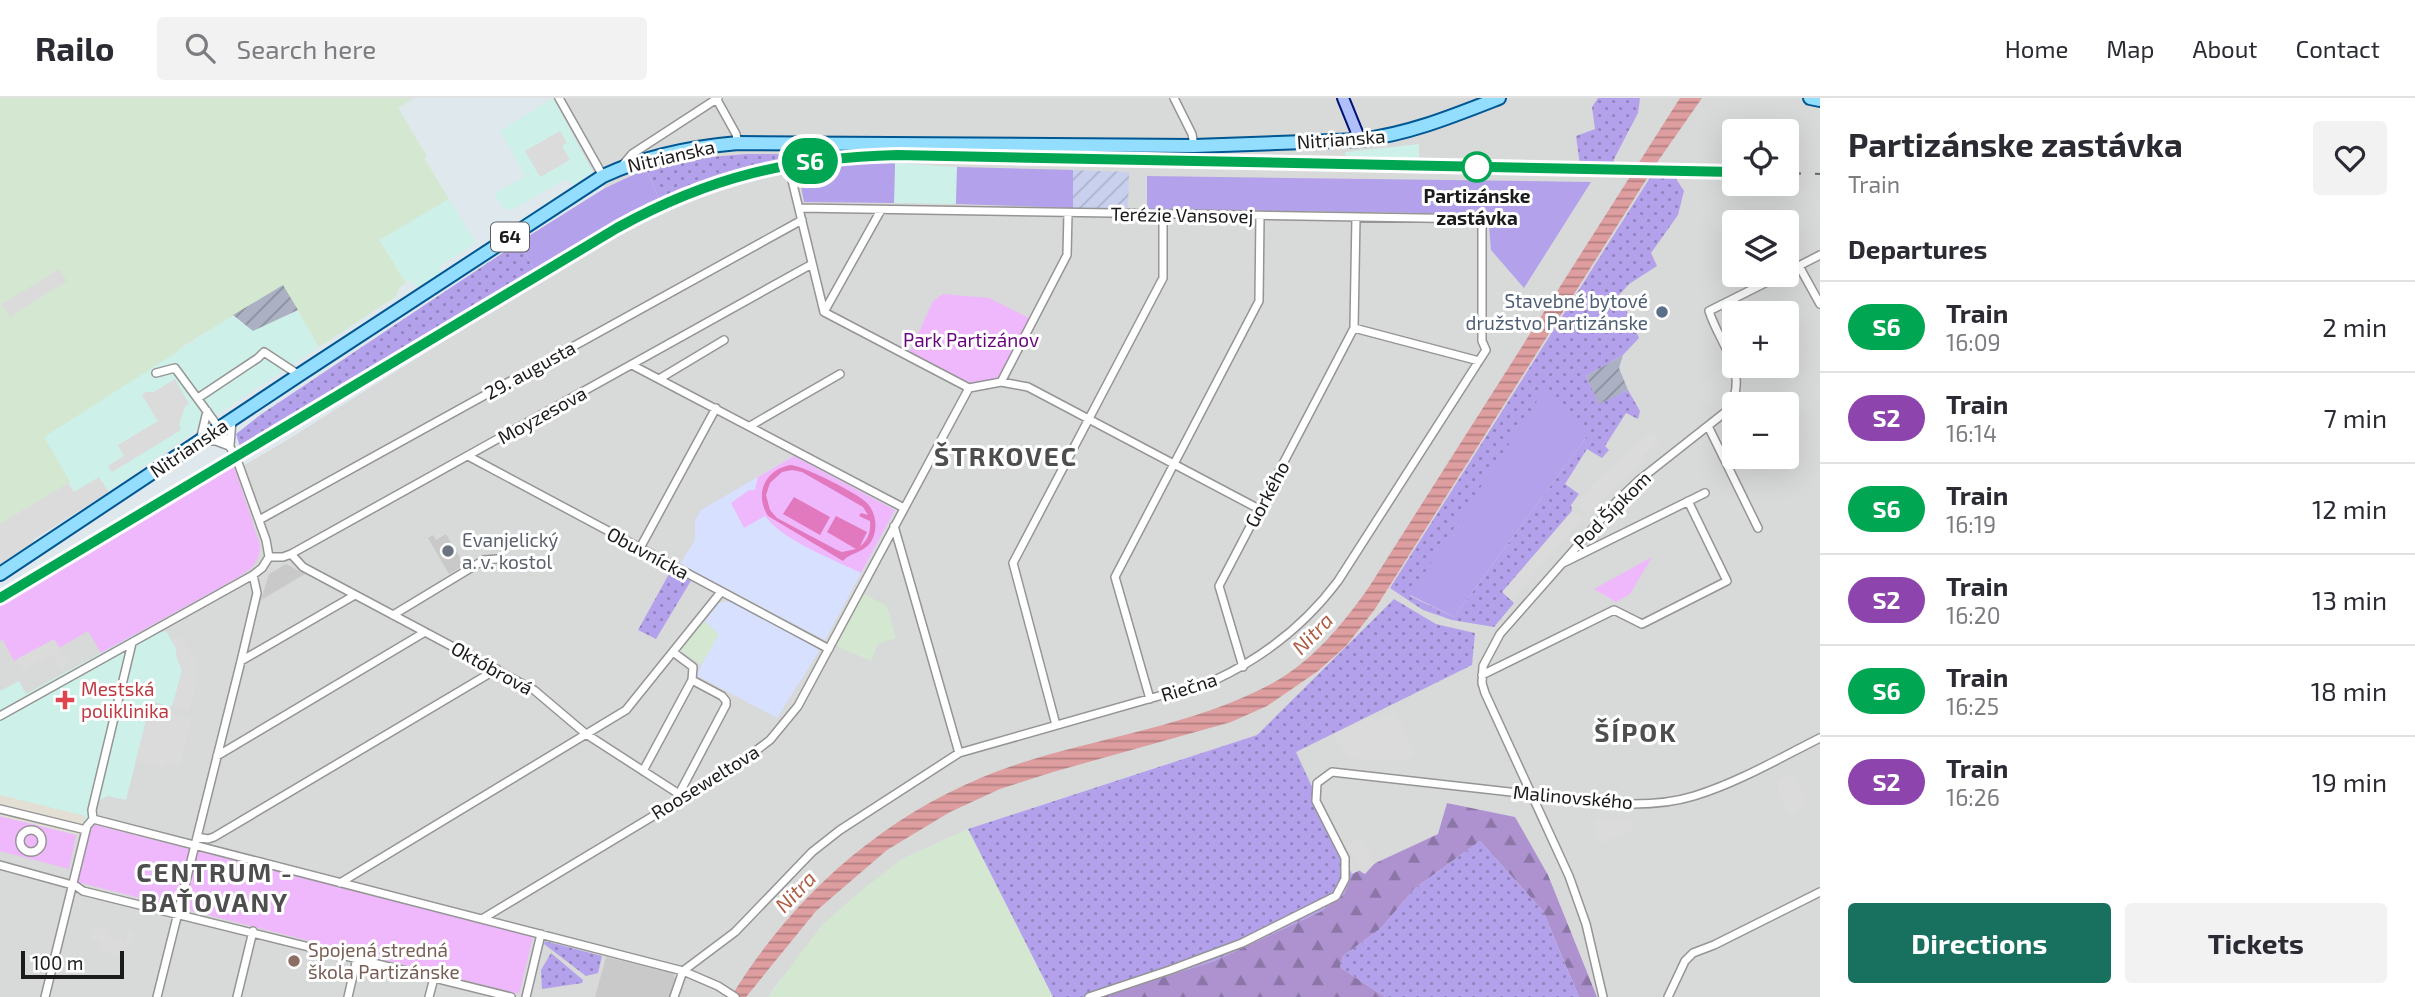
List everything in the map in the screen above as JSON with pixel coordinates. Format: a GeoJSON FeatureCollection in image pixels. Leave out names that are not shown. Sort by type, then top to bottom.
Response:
{"type":"FeatureCollection","features":[{"type":"Feature","properties":{"kind":"main road"},"geometry":{"type":"LineString","coordinates":[[1810,98],[1820,100]]}},
{"type":"Feature","properties":{"kind":"main road","name":"Nitrianska"},"geometry":{"type":"LineString","coordinates":[[0,574],[299,374],[603,176],[621,167],[702,146],[738,143],[1195,146],[1360,140],[1415,130],[1495,99]]}},
{"type":"Feature","properties":{"kind":"street"},"geometry":{"type":"LineString","coordinates":[[559,98],[603,176]]}},
{"type":"Feature","properties":{"kind":"street"},"geometry":{"type":"LineString","coordinates":[[621,167],[632,154],[717,98],[738,143]]}},
{"type":"Feature","properties":{"kind":"street"},"geometry":{"type":"LineString","coordinates":[[1174,98],[1195,146]]}},
{"type":"Feature","properties":{"kind":"street"},"geometry":{"type":"LineString","coordinates":[[1343,98],[1360,140]]}},
{"type":"Feature","properties":{"kind":"street"},"geometry":{"type":"LineString","coordinates":[[787,143],[799,208],[824,312],[969,388],[1001,382],[1028,387],[1259,509]]}},
{"type":"Feature","properties":{"kind":"street","name":"Terézie Vansovej"},"geometry":{"type":"LineString","coordinates":[[799,208],[1482,219]]}},
{"type":"Feature","properties":{"kind":"street"},"geometry":{"type":"LineString","coordinates":[[824,312],[881,210]]}},
{"type":"Feature","properties":{"kind":"street"},"geometry":{"type":"LineString","coordinates":[[1001,382],[1067,255],[1068,213]]}},
{"type":"Feature","properties":{"kind":"street"},"geometry":{"type":"LineString","coordinates":[[1056,725],[1013,562],[1163,278],[1164,214]]}},
{"type":"Feature","properties":{"kind":"street"},"geometry":{"type":"LineString","coordinates":[[1150,699],[1115,577],[1259,301],[1260,216]]}},
{"type":"Feature","properties":{"kind":"street","name":"Gorkého"},"geometry":{"type":"LineString","coordinates":[[1242,667],[1219,586],[1354,328],[1356,217]]}},
{"type":"Feature","properties":{"kind":"street","name":"Riečna"},"geometry":{"type":"LineString","coordinates":[[683,971],[736,932],[812,852],[840,830],[959,753],[1215,680],[1242,667],[1289,635],[1327,596],[1486,350],[1482,341],[1482,219]]}},
{"type":"Feature","properties":{"kind":"street","name":"29. augusta"},"geometry":{"type":"LineString","coordinates":[[259,520],[802,220]]}},
{"type":"Feature","properties":{"kind":"street"},"geometry":{"type":"LineString","coordinates":[[1820,255],[1799,266],[1820,304]]}},
{"type":"Feature","properties":{"kind":"street","name":"Moyzesova"},"geometry":{"type":"LineString","coordinates":[[269,557],[291,554],[813,264]]}},
{"type":"Feature","properties":{"kind":"street","name":"Pod Šípkom"},"geometry":{"type":"LineString","coordinates":[[1482,675],[1486,657],[1500,634],[1559,565],[1638,481],[1728,410],[1737,388],[1734,365],[1709,311],[1757,287]]}},
{"type":"Feature","properties":{"kind":"street"},"geometry":{"type":"LineString","coordinates":[[1354,328],[1479,361]]}},
{"type":"Feature","properties":{"kind":"street"},"geometry":{"type":"LineString","coordinates":[[659,379],[724,340]]}},
{"type":"Feature","properties":{"kind":"street"},"geometry":{"type":"LineString","coordinates":[[198,398],[264,352],[299,374]]}},
{"type":"Feature","properties":{"kind":"street"},"geometry":{"type":"LineString","coordinates":[[632,365],[904,508]]}},
{"type":"Feature","properties":{"kind":"street"},"geometry":{"type":"LineString","coordinates":[[0,716],[253,575],[269,557],[244,476],[219,428],[175,368],[156,373]]}},
{"type":"Feature","properties":{"kind":"street"},"geometry":{"type":"LineString","coordinates":[[750,426],[840,374]]}},
{"type":"Feature","properties":{"kind":"street","name":"Rooseweltova"},"geometry":{"type":"LineString","coordinates":[[482,919],[680,796],[733,768],[770,740],[798,706],[969,388]]}},
{"type":"Feature","properties":{"kind":"street"},"geometry":{"type":"LineString","coordinates":[[640,548],[716,408]]}},
{"type":"Feature","properties":{"kind":"street"},"geometry":{"type":"LineString","coordinates":[[207,411],[200,441],[216,441],[230,446]]}},
{"type":"Feature","properties":{"kind":"street"},"geometry":{"type":"LineString","coordinates":[[230,446],[232,420]]}},
{"type":"Feature","properties":{"kind":"street"},"geometry":{"type":"LineString","coordinates":[[1708,426],[1758,528]]}},
{"type":"Feature","properties":{"kind":"street","name":"Obuvnícka"},"geometry":{"type":"LineString","coordinates":[[468,456],[828,649]]}},
{"type":"Feature","properties":{"kind":"street"},"geometry":{"type":"LineString","coordinates":[[1559,565],[1705,493]]}},
{"type":"Feature","properties":{"kind":"street"},"geometry":{"type":"LineString","coordinates":[[1603,997],[1586,923],[1569,876],[1485,693],[1482,675],[1614,610],[1642,624],[1727,581],[1688,501]]}},
{"type":"Feature","properties":{"kind":"street"},"geometry":{"type":"LineString","coordinates":[[894,526],[959,753]]}},
{"type":"Feature","properties":{"kind":"street","name":"Októbrová"},"geometry":{"type":"LineString","coordinates":[[291,554],[301,566],[534,690],[586,734],[680,796]]}},
{"type":"Feature","properties":{"kind":"street"},"geometry":{"type":"LineString","coordinates":[[393,615],[484,559],[497,559]]}},
{"type":"Feature","properties":{"kind":"street"},"geometry":{"type":"LineString","coordinates":[[157,997],[257,593],[253,575]]}},
{"type":"Feature","properties":{"kind":"street"},"geometry":{"type":"LineString","coordinates":[[339,883],[626,710],[721,592]]}},
{"type":"Feature","properties":{"kind":"street"},"geometry":{"type":"LineString","coordinates":[[241,661],[355,595]]}},
{"type":"Feature","properties":{"kind":"street"},"geometry":{"type":"LineString","coordinates":[[217,756],[425,632]]}},
{"type":"Feature","properties":{"kind":"street"},"geometry":{"type":"LineString","coordinates":[[45,997],[73,885],[83,832],[92,810],[132,643]]}},
{"type":"Feature","properties":{"kind":"street"},"geometry":{"type":"LineString","coordinates":[[643,771],[692,680],[693,667],[673,652]]}},
{"type":"Feature","properties":{"kind":"street"},"geometry":{"type":"LineString","coordinates":[[197,837],[214,837],[497,669]]}},
{"type":"Feature","properties":{"kind":"street"},"geometry":{"type":"LineString","coordinates":[[680,796],[726,705],[722,696],[692,680]]}},
{"type":"Feature","properties":{"kind":"street","name":"Malinovského"},"geometry":{"type":"LineString","coordinates":[[1089,997],[1242,943],[1336,895],[1345,878],[1345,858],[1316,801],[1317,783],[1332,772],[1616,803],[1660,803],[1693,797],[1730,782],[1820,738]]}},
{"type":"Feature","properties":{"kind":"street"},"geometry":{"type":"LineString","coordinates":[[1538,808],[1545,796]]}},
{"type":"Feature","properties":{"kind":"street"},"geometry":{"type":"LineString","coordinates":[[0,808],[83,832]]}},
{"type":"Feature","properties":{"kind":"street"},"geometry":{"type":"LineString","coordinates":[[33,831],[36,817]]}},
{"type":"Feature","properties":{"kind":"street"},"geometry":{"type":"LineString","coordinates":[[88,819],[683,971],[719,986],[736,997]]}},
{"type":"Feature","properties":{"kind":"street"},"geometry":{"type":"LineString","coordinates":[[33,831],[40,834],[42,841],[39,848],[28,856],[20,839],[25,832],[33,831]]}},
{"type":"Feature","properties":{"kind":"street"},"geometry":{"type":"LineString","coordinates":[[0,865],[73,885],[83,891],[511,997]]}},
{"type":"Feature","properties":{"kind":"street"},"geometry":{"type":"LineString","coordinates":[[1668,997],[1685,961],[1693,953],[1820,892]]}},
{"type":"Feature","properties":{"kind":"street"},"geometry":{"type":"LineString","coordinates":[[237,997],[253,931]]}},
{"type":"Feature","properties":{"kind":"street"},"geometry":{"type":"LineString","coordinates":[[526,997],[541,934]]}},
{"type":"Feature","properties":{"kind":"street"},"geometry":{"type":"LineString","coordinates":[[348,997],[357,958]]}},
{"type":"Feature","properties":{"kind":"street"},"geometry":{"type":"LineString","coordinates":[[674,997],[683,971]]}},
{"type":"Feature","properties":{"kind":"street"},"geometry":{"type":"LineString","coordinates":[[429,997],[434,978]]}},
{"type":"Feature","properties":{"kind":"shaded area"},"geometry":{"type":"Polygon","coordinates":[[[0,98],[414,98],[398,108],[449,199],[379,240],[406,283],[400,287],[395,297],[319,347],[283,285],[180,348],[44,437],[70,482],[0,524],[0,98]]]}},
{"type":"Feature","properties":{"kind":"shaded area"},"geometry":{"type":"Polygon","coordinates":[[[553,98],[1820,98],[1820,997],[1597,997],[1548,875],[1514,817],[1448,803],[1438,834],[1352,874],[1295,752],[1472,664],[1475,633],[1436,624],[1394,599],[1257,735],[968,829],[902,859],[779,981],[768,997],[0,997],[0,607],[284,442],[640,221],[714,189],[785,171],[784,162],[779,154],[687,159],[646,169],[605,188],[593,172],[553,98]]]}},
{"type":"Feature","properties":{"kind":"shaded area"},"geometry":{"type":"Polygon","coordinates":[[[553,98],[593,172],[575,184],[566,179],[512,210],[511,208],[505,211],[494,194],[525,176],[500,131],[553,98]]]}},
{"type":"Feature","properties":{"kind":"shaded area"},"geometry":{"type":"Polygon","coordinates":[[[1598,98],[1640,98],[1638,113],[1613,166],[1580,165],[1576,136],[1595,129],[1592,107],[1598,98]]]}},
{"type":"Feature","properties":{"kind":"shaded area"},"geometry":{"type":"Polygon","coordinates":[[[1680,98],[1702,98],[1658,161],[1375,609],[1346,646],[1318,671],[1267,706],[1231,722],[1053,772],[1000,789],[950,812],[887,850],[816,911],[746,997],[731,997],[783,925],[813,892],[881,834],[918,810],[998,771],[1171,723],[1239,699],[1286,675],[1313,653],[1337,628],[1369,587],[1680,98]]]}},
{"type":"Feature","properties":{"kind":"shaded area"},"geometry":{"type":"Polygon","coordinates":[[[560,131],[567,143],[562,146],[570,160],[540,177],[525,151],[560,131]]]}},
{"type":"Feature","properties":{"kind":"shaded area"},"geometry":{"type":"Polygon","coordinates":[[[1419,144],[1419,161],[1346,160],[1345,152],[1419,144]]]}},
{"type":"Feature","properties":{"kind":"shaded area"},"geometry":{"type":"Polygon","coordinates":[[[779,154],[784,162],[704,183],[660,201],[646,169],[687,159],[779,154]]]}},
{"type":"Feature","properties":{"kind":"shaded area"},"geometry":{"type":"Polygon","coordinates":[[[895,163],[957,167],[956,204],[894,203],[895,163]]]}},
{"type":"Feature","properties":{"kind":"shaded area"},"geometry":{"type":"Polygon","coordinates":[[[895,163],[894,203],[804,202],[798,170],[821,165],[895,163]]]}},
{"type":"Feature","properties":{"kind":"shaded area"},"geometry":{"type":"Polygon","coordinates":[[[957,167],[1073,170],[1073,208],[956,204],[957,167]]]}},
{"type":"Feature","properties":{"kind":"shaded area"},"geometry":{"type":"Polygon","coordinates":[[[646,169],[660,201],[624,218],[535,271],[519,242],[605,188],[646,169]]]}},
{"type":"Feature","properties":{"kind":"shaded area"},"geometry":{"type":"Polygon","coordinates":[[[1073,170],[1129,172],[1128,208],[1073,208],[1073,170]]]}},
{"type":"Feature","properties":{"kind":"shaded area"},"geometry":{"type":"Polygon","coordinates":[[[1653,173],[1673,174],[1684,191],[1678,215],[1651,253],[1657,266],[1629,284],[1619,295],[1639,338],[1623,355],[1586,376],[1599,404],[1628,390],[1640,411],[1638,419],[1626,413],[1605,446],[1609,450],[1602,458],[1587,449],[1565,484],[1579,494],[1571,505],[1572,511],[1503,592],[1514,603],[1494,627],[1452,620],[1423,610],[1390,588],[1653,173]],[[1588,435],[1410,596],[1454,617],[1588,435]]]}},
{"type":"Feature","properties":{"kind":"shaded area"},"geometry":{"type":"Polygon","coordinates":[[[1147,176],[1591,182],[1524,288],[1491,250],[1488,214],[1147,209],[1147,176]]]}},
{"type":"Feature","properties":{"kind":"shaded area"},"geometry":{"type":"Polygon","coordinates":[[[449,199],[476,243],[439,266],[442,272],[420,287],[415,286],[412,280],[406,283],[379,240],[449,199]]]}},
{"type":"Feature","properties":{"kind":"shaded area"},"geometry":{"type":"Polygon","coordinates":[[[519,242],[535,271],[241,450],[236,434],[260,415],[519,242]]]}},
{"type":"Feature","properties":{"kind":"shaded area"},"geometry":{"type":"Polygon","coordinates":[[[59,269],[67,281],[10,317],[2,304],[59,269]]]}},
{"type":"Feature","properties":{"kind":"shaded area"},"geometry":{"type":"Polygon","coordinates":[[[283,285],[298,310],[253,331],[233,315],[283,285]]]}},
{"type":"Feature","properties":{"kind":"shaded area"},"geometry":{"type":"Polygon","coordinates":[[[298,310],[319,347],[83,508],[43,437],[233,315],[253,330],[298,310]]]}},
{"type":"Feature","properties":{"kind":"shaded area"},"geometry":{"type":"Polygon","coordinates":[[[1623,355],[1619,368],[1628,390],[1599,405],[1586,376],[1623,355]]]}},
{"type":"Feature","properties":{"kind":"shaded area"},"geometry":{"type":"Polygon","coordinates":[[[175,379],[189,404],[185,406],[179,425],[181,430],[112,472],[108,466],[124,456],[118,445],[158,421],[142,395],[154,392],[175,379]]]}},
{"type":"Feature","properties":{"kind":"shaded area"},"geometry":{"type":"Polygon","coordinates":[[[1543,392],[1588,435],[1454,617],[1410,595],[1543,392]]]}},
{"type":"Feature","properties":{"kind":"shaded area"},"geometry":{"type":"Polygon","coordinates":[[[1652,432],[1660,441],[1643,455],[1646,460],[1588,514],[1576,502],[1605,472],[1652,432]]]}},
{"type":"Feature","properties":{"kind":"shaded area"},"geometry":{"type":"Polygon","coordinates":[[[794,456],[895,510],[825,640],[680,564],[695,540],[695,521],[701,510],[794,456]]]}},
{"type":"Feature","properties":{"kind":"shaded area"},"geometry":{"type":"Polygon","coordinates":[[[791,465],[807,470],[863,499],[873,512],[875,521],[874,535],[869,544],[843,561],[768,516],[762,499],[764,484],[782,467],[791,465]],[[782,472],[770,483],[766,495],[770,510],[777,518],[837,550],[842,552],[856,549],[827,532],[836,516],[867,532],[860,546],[863,544],[868,535],[870,521],[859,516],[861,513],[868,515],[863,507],[802,472],[782,472]]]}},
{"type":"Feature","properties":{"kind":"shaded area"},"geometry":{"type":"Polygon","coordinates":[[[99,477],[109,492],[34,539],[32,544],[0,564],[0,524],[68,483],[74,492],[99,477]]]}},
{"type":"Feature","properties":{"kind":"shaded area"},"geometry":{"type":"Polygon","coordinates":[[[794,497],[830,517],[820,535],[783,514],[794,497]]]}},
{"type":"Feature","properties":{"kind":"shaded area"},"geometry":{"type":"Polygon","coordinates":[[[1572,511],[1582,519],[1511,600],[1502,592],[1572,511]]]}},
{"type":"Feature","properties":{"kind":"shaded area"},"geometry":{"type":"Polygon","coordinates":[[[446,534],[463,566],[449,574],[428,538],[433,535],[436,540],[446,534]]]}},
{"type":"Feature","properties":{"kind":"shaded area"},"geometry":{"type":"Polygon","coordinates":[[[675,563],[695,574],[656,639],[638,630],[675,563]]]}},
{"type":"Feature","properties":{"kind":"shaded area"},"geometry":{"type":"Polygon","coordinates":[[[286,564],[305,574],[261,600],[269,574],[286,564]]]}},
{"type":"Feature","properties":{"kind":"shaded area"},"geometry":{"type":"Polygon","coordinates":[[[862,593],[887,606],[896,638],[878,644],[871,661],[834,645],[862,593]]]}},
{"type":"Feature","properties":{"kind":"shaded area"},"geometry":{"type":"Polygon","coordinates":[[[1394,599],[1436,624],[1475,633],[1472,665],[1296,752],[1352,874],[1344,894],[1320,912],[1214,961],[1100,997],[1053,997],[968,829],[1257,735],[1394,599]]]}},
{"type":"Feature","properties":{"kind":"shaded area"},"geometry":{"type":"Polygon","coordinates":[[[730,601],[818,648],[818,653],[777,718],[696,675],[719,634],[705,621],[719,603],[730,601]]]}},
{"type":"Feature","properties":{"kind":"shaded area"},"geometry":{"type":"Polygon","coordinates":[[[705,621],[720,634],[701,665],[679,650],[701,622],[705,621]]]}},
{"type":"Feature","properties":{"kind":"shaded area"},"geometry":{"type":"Polygon","coordinates":[[[166,631],[176,648],[182,671],[172,707],[154,702],[149,709],[126,800],[108,796],[92,803],[85,836],[0,816],[0,691],[19,681],[26,694],[132,636],[166,631]]]}},
{"type":"Feature","properties":{"kind":"shaded area"},"geometry":{"type":"Polygon","coordinates":[[[176,637],[183,639],[198,666],[194,671],[198,677],[189,710],[172,707],[182,671],[186,668],[181,668],[171,640],[176,637]]]}},
{"type":"Feature","properties":{"kind":"shaded area"},"geometry":{"type":"Polygon","coordinates":[[[54,639],[69,664],[61,669],[52,654],[23,670],[17,659],[54,639]]]}},
{"type":"Feature","properties":{"kind":"shaded area"},"geometry":{"type":"Polygon","coordinates":[[[149,709],[192,719],[180,766],[167,763],[165,768],[136,761],[149,709]]]}},
{"type":"Feature","properties":{"kind":"shaded area"},"geometry":{"type":"Polygon","coordinates":[[[1395,711],[1416,756],[1405,761],[1347,758],[1342,749],[1346,747],[1339,745],[1334,734],[1371,717],[1374,721],[1395,711]]]}},
{"type":"Feature","properties":{"kind":"shaded area"},"geometry":{"type":"Polygon","coordinates":[[[1793,773],[1808,804],[1789,815],[1777,788],[1779,780],[1793,773]]]}},
{"type":"Feature","properties":{"kind":"shaded area"},"geometry":{"type":"Polygon","coordinates":[[[0,795],[85,816],[80,835],[0,816],[0,795]]]}},
{"type":"Feature","properties":{"kind":"shaded area"},"geometry":{"type":"Polygon","coordinates":[[[1594,818],[1626,819],[1632,821],[1634,829],[1598,844],[1594,818]]]}},
{"type":"Feature","properties":{"kind":"shaded area"},"geometry":{"type":"Polygon","coordinates":[[[968,829],[1053,997],[768,997],[822,925],[859,892],[902,859],[968,829]]]}},
{"type":"Feature","properties":{"kind":"shaded area"},"geometry":{"type":"Polygon","coordinates":[[[1361,837],[1375,863],[1365,874],[1361,872],[1347,845],[1361,837]]]}},
{"type":"Feature","properties":{"kind":"shaded area"},"geometry":{"type":"Polygon","coordinates":[[[1480,841],[1543,911],[1579,997],[1385,997],[1340,967],[1343,956],[1381,928],[1415,888],[1480,841]]]}},
{"type":"Feature","properties":{"kind":"shaded area"},"geometry":{"type":"Polygon","coordinates":[[[94,926],[108,929],[106,936],[125,941],[128,932],[134,933],[132,942],[119,955],[100,950],[101,942],[91,939],[94,926]]]}},
{"type":"Feature","properties":{"kind":"shaded area"},"geometry":{"type":"Polygon","coordinates":[[[545,941],[602,956],[598,973],[586,976],[544,944],[545,941]]]}},
{"type":"Feature","properties":{"kind":"shaded area"},"geometry":{"type":"Polygon","coordinates":[[[551,953],[583,980],[582,983],[542,989],[541,970],[551,953]]]}},
{"type":"Feature","properties":{"kind":"shaded area"},"geometry":{"type":"Polygon","coordinates":[[[606,957],[673,973],[675,979],[670,997],[595,997],[606,957]]]}},
{"type":"Feature","properties":{"kind":"green space","name":"Park Partizánov"},"geometry":{"type":"Polygon","coordinates":[[[943,294],[989,298],[1033,320],[1001,382],[969,388],[908,356],[933,301],[943,294]]]}},
{"type":"Feature","properties":{"kind":"green space"},"geometry":{"type":"Polygon","coordinates":[[[794,456],[895,510],[861,573],[796,541],[765,516],[744,528],[731,503],[749,490],[755,490],[758,477],[794,456]]]}},
{"type":"Feature","properties":{"kind":"green space"},"geometry":{"type":"Polygon","coordinates":[[[233,463],[260,545],[258,557],[251,568],[101,653],[88,631],[59,648],[54,640],[14,661],[3,640],[0,641],[0,603],[233,463]]]}},
{"type":"Feature","properties":{"kind":"green space"},"geometry":{"type":"Polygon","coordinates":[[[1652,557],[1630,594],[1616,602],[1594,589],[1652,557]]]}},
{"type":"Feature","properties":{"kind":"green space"},"geometry":{"type":"Polygon","coordinates":[[[1447,803],[1515,817],[1548,875],[1597,997],[1579,997],[1543,911],[1480,841],[1415,888],[1381,928],[1343,956],[1340,967],[1385,997],[1100,997],[1214,961],[1320,912],[1344,894],[1352,874],[1438,834],[1447,803]]]}},
{"type":"Feature","properties":{"kind":"green space"},"geometry":{"type":"Polygon","coordinates":[[[0,816],[76,835],[69,869],[0,851],[0,816]]]}},
{"type":"Feature","properties":{"kind":"green space"},"geometry":{"type":"Polygon","coordinates":[[[92,824],[533,937],[519,994],[77,882],[92,824]]]}},
{"type":"Feature","properties":{"kind":"railway"},"geometry":{"type":"LineString","coordinates":[[0,598],[617,228],[685,196],[752,174],[822,161],[897,155],[1722,172]]}},
{"type":"Feature","properties":{"kind":"railway"},"geometry":{"type":"LineString","coordinates":[[1799,173],[1820,174]]}},
{"type":"Feature","properties":{"kind":"train","name":"S6"},"geometry":{"type":"LineString","coordinates":[[0,598],[617,228],[701,188],[749,173],[819,160],[897,155],[1722,172]]}},
{"type":"Feature","properties":{"kind":"place","name":"Partizánske zastávka"},"geometry":{"type":"Point","coordinates":[1477,167]}},
{"type":"Feature","properties":{"kind":"place","name":"Stavebné bytové družstvo Partizánske"},"geometry":{"type":"Point","coordinates":[1662,312]}},
{"type":"Feature","properties":{"kind":"place","name":"Evanjelický a. v. kostol"},"geometry":{"type":"Point","coordinates":[448,551]}},
{"type":"Feature","properties":{"kind":"place","name":"Mestská poliklinika"},"geometry":{"type":"Point","coordinates":[65,700]}},
{"type":"Feature","properties":{"kind":"place","name":"Spojená stredná škola Partizánske"},"geometry":{"type":"Point","coordinates":[294,961]}},
{"type":"Feature","properties":{"kind":"district","name":"ŠTRKOVEC"},"geometry":{"type":"Point","coordinates":[1006,457]}},
{"type":"Feature","properties":{"kind":"district","name":"ŠÍPOK"},"geometry":{"type":"Point","coordinates":[1636,733]}},
{"type":"Feature","properties":{"kind":"district","name":"CENTRUM - BAŤOVANY"},"geometry":{"type":"Point","coordinates":[215,888]}},
{"type":"Feature","properties":{"kind":"water label","name":"Nitra"},"geometry":{"type":"Point","coordinates":[1313,634]}},
{"type":"Feature","properties":{"kind":"water label","name":"Nitra"},"geometry":{"type":"Point","coordinates":[796,892]}}]}
